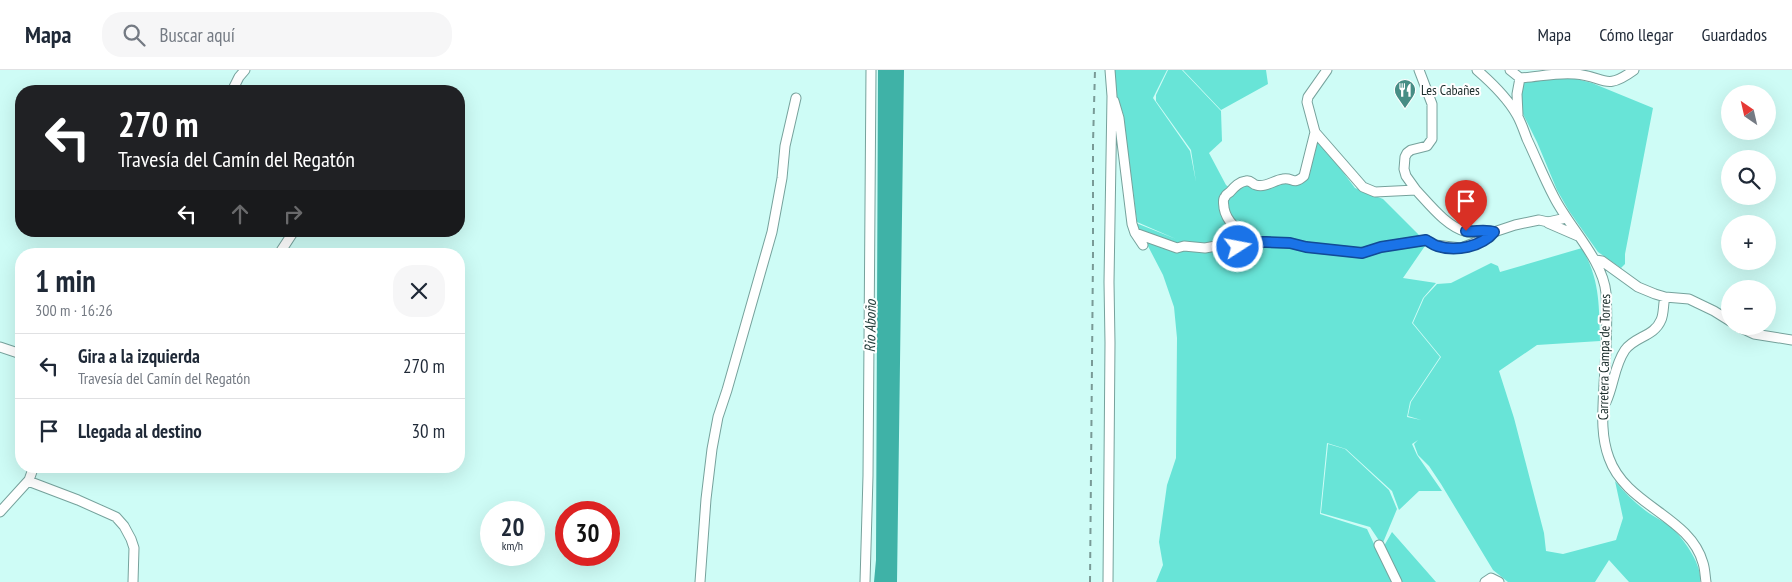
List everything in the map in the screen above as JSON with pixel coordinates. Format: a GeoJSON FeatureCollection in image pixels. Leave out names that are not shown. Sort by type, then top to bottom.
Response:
{"type":"FeatureCollection","features":[{"type":"Feature","properties":{"kind":"street"},"geometry":{"type":"LineString","coordinates":[[235,85],[246,70]]}},
{"type":"Feature","properties":{"kind":"street"},"geometry":{"type":"LineString","coordinates":[[865,582],[868,476],[871,70]]}},
{"type":"Feature","properties":{"kind":"street"},"geometry":{"type":"LineString","coordinates":[[1108,582],[1112,96],[1110,70]]}},
{"type":"Feature","properties":{"kind":"street"},"geometry":{"type":"LineString","coordinates":[[1327,70],[1308,96],[1307,102],[1316,132],[1363,187],[1375,192],[1384,193],[1416,190]]}},
{"type":"Feature","properties":{"kind":"street"},"geometry":{"type":"LineString","coordinates":[[1419,70],[1432,104],[1432,139],[1427,146],[1407,153],[1404,169],[1406,176],[1416,190],[1444,219],[1456,227],[1466,231],[1488,230],[1494,232]]}},
{"type":"Feature","properties":{"kind":"street","name":"Carretera Campa de Torres"},"geometry":{"type":"LineString","coordinates":[[1477,70],[1497,88],[1518,116],[1547,182],[1566,218],[1595,260],[1606,291],[1602,412],[1604,445],[1610,462],[1620,479],[1642,500],[1688,537],[1704,564],[1706,582]]}},
{"type":"Feature","properties":{"kind":"street"},"geometry":{"type":"LineString","coordinates":[[1510,70],[1520,78],[1576,74],[1602,81],[1615,82],[1634,70]]}},
{"type":"Feature","properties":{"kind":"street"},"geometry":{"type":"LineString","coordinates":[[1518,116],[1517,94],[1520,78]]}},
{"type":"Feature","properties":{"kind":"street"},"geometry":{"type":"LineString","coordinates":[[1112,96],[1119,118],[1135,232],[1143,245]]}},
{"type":"Feature","properties":{"kind":"street"},"geometry":{"type":"LineString","coordinates":[[700,582],[706,499],[718,417],[772,232],[782,178],[785,146],[796,98]]}},
{"type":"Feature","properties":{"kind":"street"},"geometry":{"type":"LineString","coordinates":[[1255,242],[1230,222],[1225,213],[1223,201],[1225,196],[1239,183],[1244,181],[1250,181],[1257,185],[1272,183],[1285,178],[1299,181],[1304,176],[1316,132]]}},
{"type":"Feature","properties":{"kind":"street"},"geometry":{"type":"LineString","coordinates":[[1548,222],[1566,218]]}},
{"type":"Feature","properties":{"kind":"street"},"geometry":{"type":"LineString","coordinates":[[1135,232],[1176,248],[1184,246],[1205,248],[1216,246],[1238,247],[1255,242],[1290,243],[1306,247],[1362,253],[1381,247],[1426,240],[1435,246],[1461,248],[1490,236],[1494,232],[1539,220],[1579,236]]}},
{"type":"Feature","properties":{"kind":"street"},"geometry":{"type":"LineString","coordinates":[[283,248],[290,237]]}},
{"type":"Feature","properties":{"kind":"street"},"geometry":{"type":"LineString","coordinates":[[1595,260],[1602,261],[1610,266],[1638,287],[1665,297],[1689,299],[1721,316]]}},
{"type":"Feature","properties":{"kind":"street"},"geometry":{"type":"LineString","coordinates":[[1602,412],[1615,371],[1624,352],[1633,342],[1652,333],[1662,320],[1665,297]]}},
{"type":"Feature","properties":{"kind":"street"},"geometry":{"type":"LineString","coordinates":[[1760,335],[1792,340]]}},
{"type":"Feature","properties":{"kind":"street"},"geometry":{"type":"LineString","coordinates":[[0,347],[15,352]]}},
{"type":"Feature","properties":{"kind":"street"},"geometry":{"type":"LineString","coordinates":[[0,512],[28,482],[31,473]]}},
{"type":"Feature","properties":{"kind":"street"},"geometry":{"type":"LineString","coordinates":[[28,482],[78,500],[116,517],[127,532],[134,548],[133,582]]}},
{"type":"Feature","properties":{"kind":"street"},"geometry":{"type":"LineString","coordinates":[[1379,545],[1397,582]]}},
{"type":"Feature","properties":{"kind":"street"},"geometry":{"type":"LineString","coordinates":[[1485,582],[1491,578],[1499,582]]}},
{"type":"Feature","properties":{"kind":"shaded area"},"geometry":{"type":"Polygon","coordinates":[[[878,70],[904,70],[897,582],[874,582],[876,560],[878,70]]]}},
{"type":"Feature","properties":{"kind":"shaded area"},"geometry":{"type":"Polygon","coordinates":[[[1113,70],[1167,70],[1153,98],[1190,151],[1196,182],[1191,150],[1156,101],[1156,95],[1168,70],[1182,70],[1221,111],[1222,141],[1209,153],[1226,185],[1234,191],[1247,183],[1285,179],[1297,184],[1315,139],[1318,139],[1355,188],[1383,199],[1427,243],[1403,278],[1436,283],[1423,298],[1412,323],[1440,357],[1410,402],[1407,417],[1421,420],[1408,416],[1411,402],[1441,357],[1413,323],[1424,298],[1437,284],[1451,283],[1491,263],[1498,266],[1500,272],[1582,248],[1595,282],[1599,304],[1600,341],[1537,345],[1499,371],[1514,418],[1544,533],[1546,551],[1563,554],[1616,540],[1623,518],[1615,481],[1637,504],[1677,533],[1696,561],[1699,568],[1700,582],[1629,582],[1609,560],[1595,582],[1508,582],[1493,570],[1441,484],[1429,466],[1418,455],[1414,444],[1418,440],[1412,444],[1417,455],[1442,491],[1419,491],[1399,510],[1392,491],[1346,449],[1327,443],[1320,514],[1367,529],[1392,582],[1156,582],[1163,565],[1159,542],[1167,485],[1176,458],[1177,338],[1174,307],[1163,275],[1136,223],[1176,239],[1137,222],[1123,113],[1115,94],[1113,70]]]}},
{"type":"Feature","properties":{"kind":"shaded area"},"geometry":{"type":"Polygon","coordinates":[[[1183,70],[1266,70],[1268,84],[1221,110],[1183,70]]]}},
{"type":"Feature","properties":{"kind":"shaded area"},"geometry":{"type":"Polygon","coordinates":[[[1573,78],[1592,83],[1653,108],[1625,254],[1625,264],[1621,268],[1598,252],[1569,211],[1557,190],[1537,142],[1520,108],[1520,87],[1525,81],[1573,78]]]}},
{"type":"Feature","properties":{"kind":"shaded area"},"geometry":{"type":"Polygon","coordinates":[[[1328,444],[1345,449],[1389,490],[1397,509],[1382,545],[1370,527],[1321,513],[1328,444]]]}},
{"type":"Feature","properties":{"kind":"shaded area"},"geometry":{"type":"Polygon","coordinates":[[[1392,532],[1436,582],[1393,582],[1384,546],[1392,532]]]}},
{"type":"Feature","properties":{"kind":"railway"},"geometry":{"type":"LineString","coordinates":[[1090,582],[1095,70]]}},
{"type":"Feature","properties":{"kind":"place","name":"Les Cabañes"},"geometry":{"type":"Point","coordinates":[1405,109]}},
{"type":"Feature","properties":{"kind":"route"},"geometry":{"type":"LineString","coordinates":[[1238,247],[1255,242],[1290,243],[1306,247],[1362,253],[1381,247],[1426,240],[1435,246],[1461,248],[1470,246],[1494,232],[1488,230],[1466,231]]}},
{"type":"Feature","properties":{"kind":"water label","name":"Rio Aboño"},"geometry":{"type":"Point","coordinates":[870,326]}}]}
